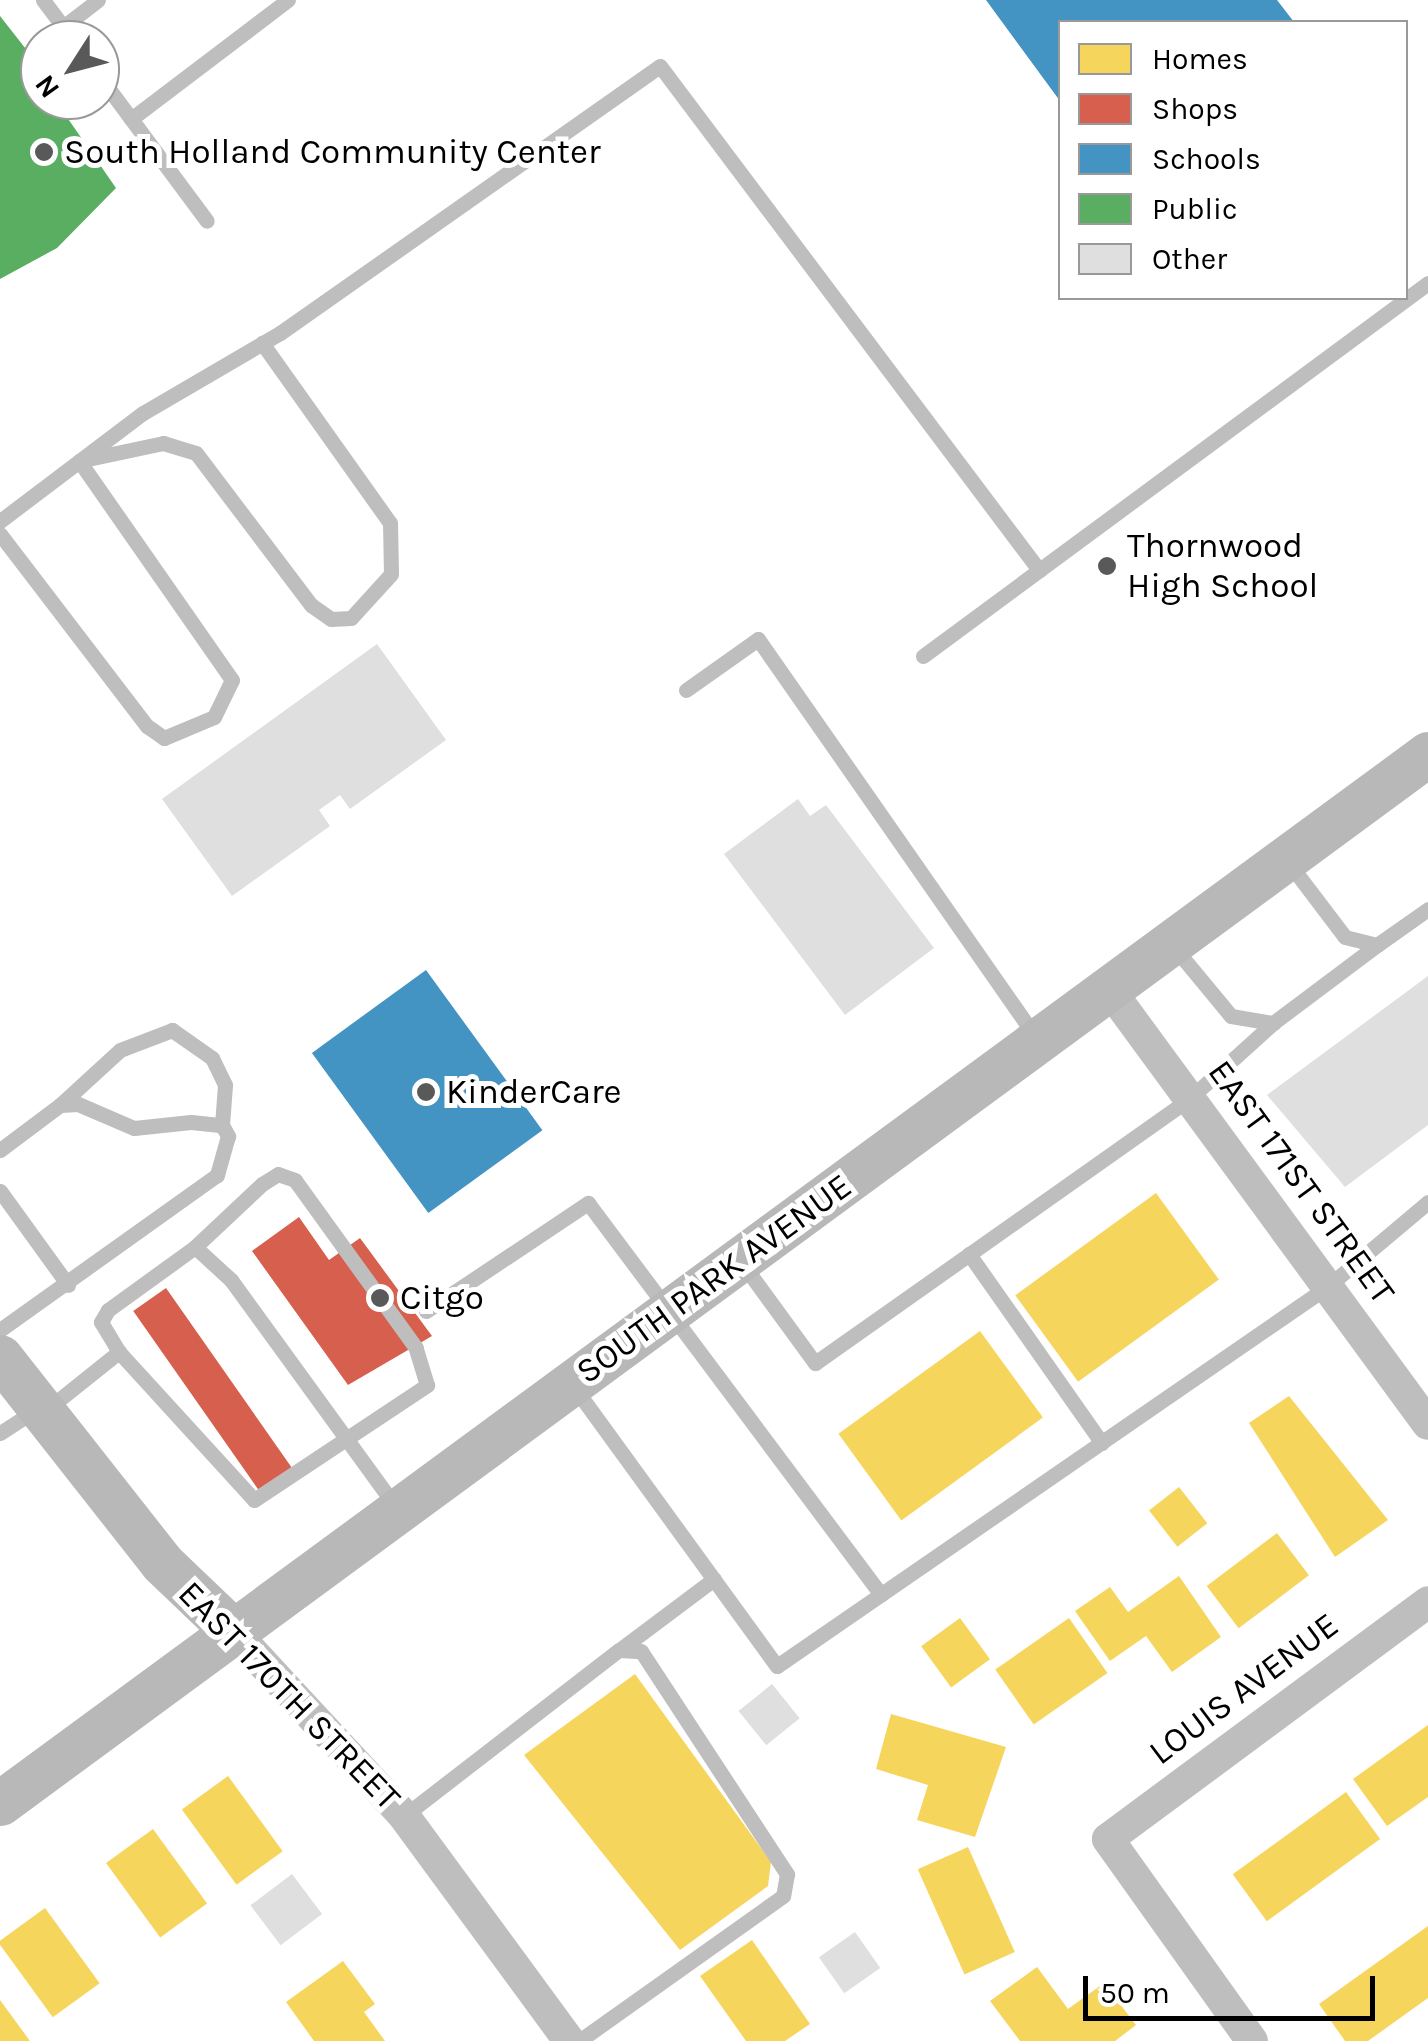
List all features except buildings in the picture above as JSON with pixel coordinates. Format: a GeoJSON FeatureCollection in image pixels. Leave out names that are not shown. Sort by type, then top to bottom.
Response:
{"type":"FeatureCollection","features":[{"type":"Feature","properties":{"kind":"street","name":"SOUTH PARK AVENUE"},"geometry":{"type":"LineString","coordinates":[[0,1803],[1428,754]]}},
{"type":"Feature","properties":{"kind":"street","name":"EAST 171ST STREET"},"geometry":{"type":"LineString","coordinates":[[1108,988],[1428,1424]]}},
{"type":"Feature","properties":{"kind":"street","name":"EAST 170TH STREET"},"geometry":{"type":"LineString","coordinates":[[0,1357],[39,1412],[162,1563],[232,1630],[404,1816],[569,2041]]}},
{"type":"Feature","properties":{"kind":"street","name":"LOUIS AVENUE"},"geometry":{"type":"LineString","coordinates":[[1252,2041],[1108,1839],[1428,1602]]}},
{"type":"Feature","properties":{"kind":"lane"},"geometry":{"type":"LineString","coordinates":[[80,20],[98,0]]}},
{"type":"Feature","properties":{"kind":"lane"},"geometry":{"type":"LineString","coordinates":[[131,118],[288,0]]}},
{"type":"Feature","properties":{"kind":"lane"},"geometry":{"type":"LineString","coordinates":[[0,522],[79,461],[262,342],[660,66],[1039,570]]}},
{"type":"Feature","properties":{"kind":"lane"},"geometry":{"type":"LineString","coordinates":[[120,103],[207,222]]}},
{"type":"Feature","properties":{"kind":"lane"},"geometry":{"type":"LineString","coordinates":[[923,656],[1405,300]]}},
{"type":"Feature","properties":{"kind":"lane"},"geometry":{"type":"LineString","coordinates":[[79,461],[164,443],[196,453],[311,605],[331,619],[351,618],[392,574],[390,524],[262,342]]}},
{"type":"Feature","properties":{"kind":"lane"},"geometry":{"type":"LineString","coordinates":[[0,534],[147,726],[164,738],[187,734],[230,698],[232,680],[79,461]]}},
{"type":"Feature","properties":{"kind":"lane"},"geometry":{"type":"LineString","coordinates":[[686,690],[758,639],[1038,1040]]}},
{"type":"Feature","properties":{"kind":"lane"},"geometry":{"type":"LineString","coordinates":[[1286,858],[1345,937],[1377,945]]}},
{"type":"Feature","properties":{"kind":"lane"},"geometry":{"type":"LineString","coordinates":[[740,1259],[815,1363],[1189,1098],[1273,1023],[1428,910]]}},
{"type":"Feature","properties":{"kind":"lane"},"geometry":{"type":"LineString","coordinates":[[1171,943],[1231,1016],[1273,1023]]}},
{"type":"Feature","properties":{"kind":"lane"},"geometry":{"type":"LineString","coordinates":[[0,1150],[60,1105],[120,1050],[172,1030],[212,1058],[225,1085],[222,1126],[228,1152],[216,1175],[68,1285],[0,1330]]}},
{"type":"Feature","properties":{"kind":"lane"},"geometry":{"type":"LineString","coordinates":[[60,1105],[106,1112],[134,1128],[222,1126]]}},
{"type":"Feature","properties":{"kind":"lane"},"geometry":{"type":"LineString","coordinates":[[278,1174],[296,1180],[426,1364],[427,1385],[350,1441],[254,1500],[119,1352],[101,1322],[108,1310],[196,1247],[262,1184],[278,1174]]}},
{"type":"Feature","properties":{"kind":"lane"},"geometry":{"type":"LineString","coordinates":[[0,1191],[68,1285]]}},
{"type":"Feature","properties":{"kind":"lane"},"geometry":{"type":"LineString","coordinates":[[426,1310],[577,1202],[598,1213],[881,1595]]}},
{"type":"Feature","properties":{"kind":"lane"},"geometry":{"type":"LineString","coordinates":[[572,1383],[777,1666],[1328,1286],[1428,1202]]}},
{"type":"Feature","properties":{"kind":"lane"},"geometry":{"type":"LineString","coordinates":[[196,1247],[350,1441],[399,1510]]}},
{"type":"Feature","properties":{"kind":"lane"},"geometry":{"type":"LineString","coordinates":[[970,1254],[1102,1443]]}},
{"type":"Feature","properties":{"kind":"lane"},"geometry":{"type":"LineString","coordinates":[[0,1433],[39,1412],[119,1352]]}},
{"type":"Feature","properties":{"kind":"lane"},"geometry":{"type":"LineString","coordinates":[[404,1816],[714,1579]]}},
{"type":"Feature","properties":{"kind":"lane"},"geometry":{"type":"LineString","coordinates":[[579,2041],[783,1896],[787,1874],[657,1672],[641,1651],[619,1650]]}},
{"type":"Feature","properties":{"kind":"place","name":"South Holland Community Center"},"geometry":{"type":"Point","coordinates":[44,152]}},
{"type":"Feature","properties":{"kind":"place","name":"Thornwood High School"},"geometry":{"type":"Point","coordinates":[1107,566]}},
{"type":"Feature","properties":{"kind":"place","name":"KinderCare"},"geometry":{"type":"Point","coordinates":[426,1092]}},
{"type":"Feature","properties":{"kind":"place","name":"Citgo"},"geometry":{"type":"Point","coordinates":[380,1298]}}]}
